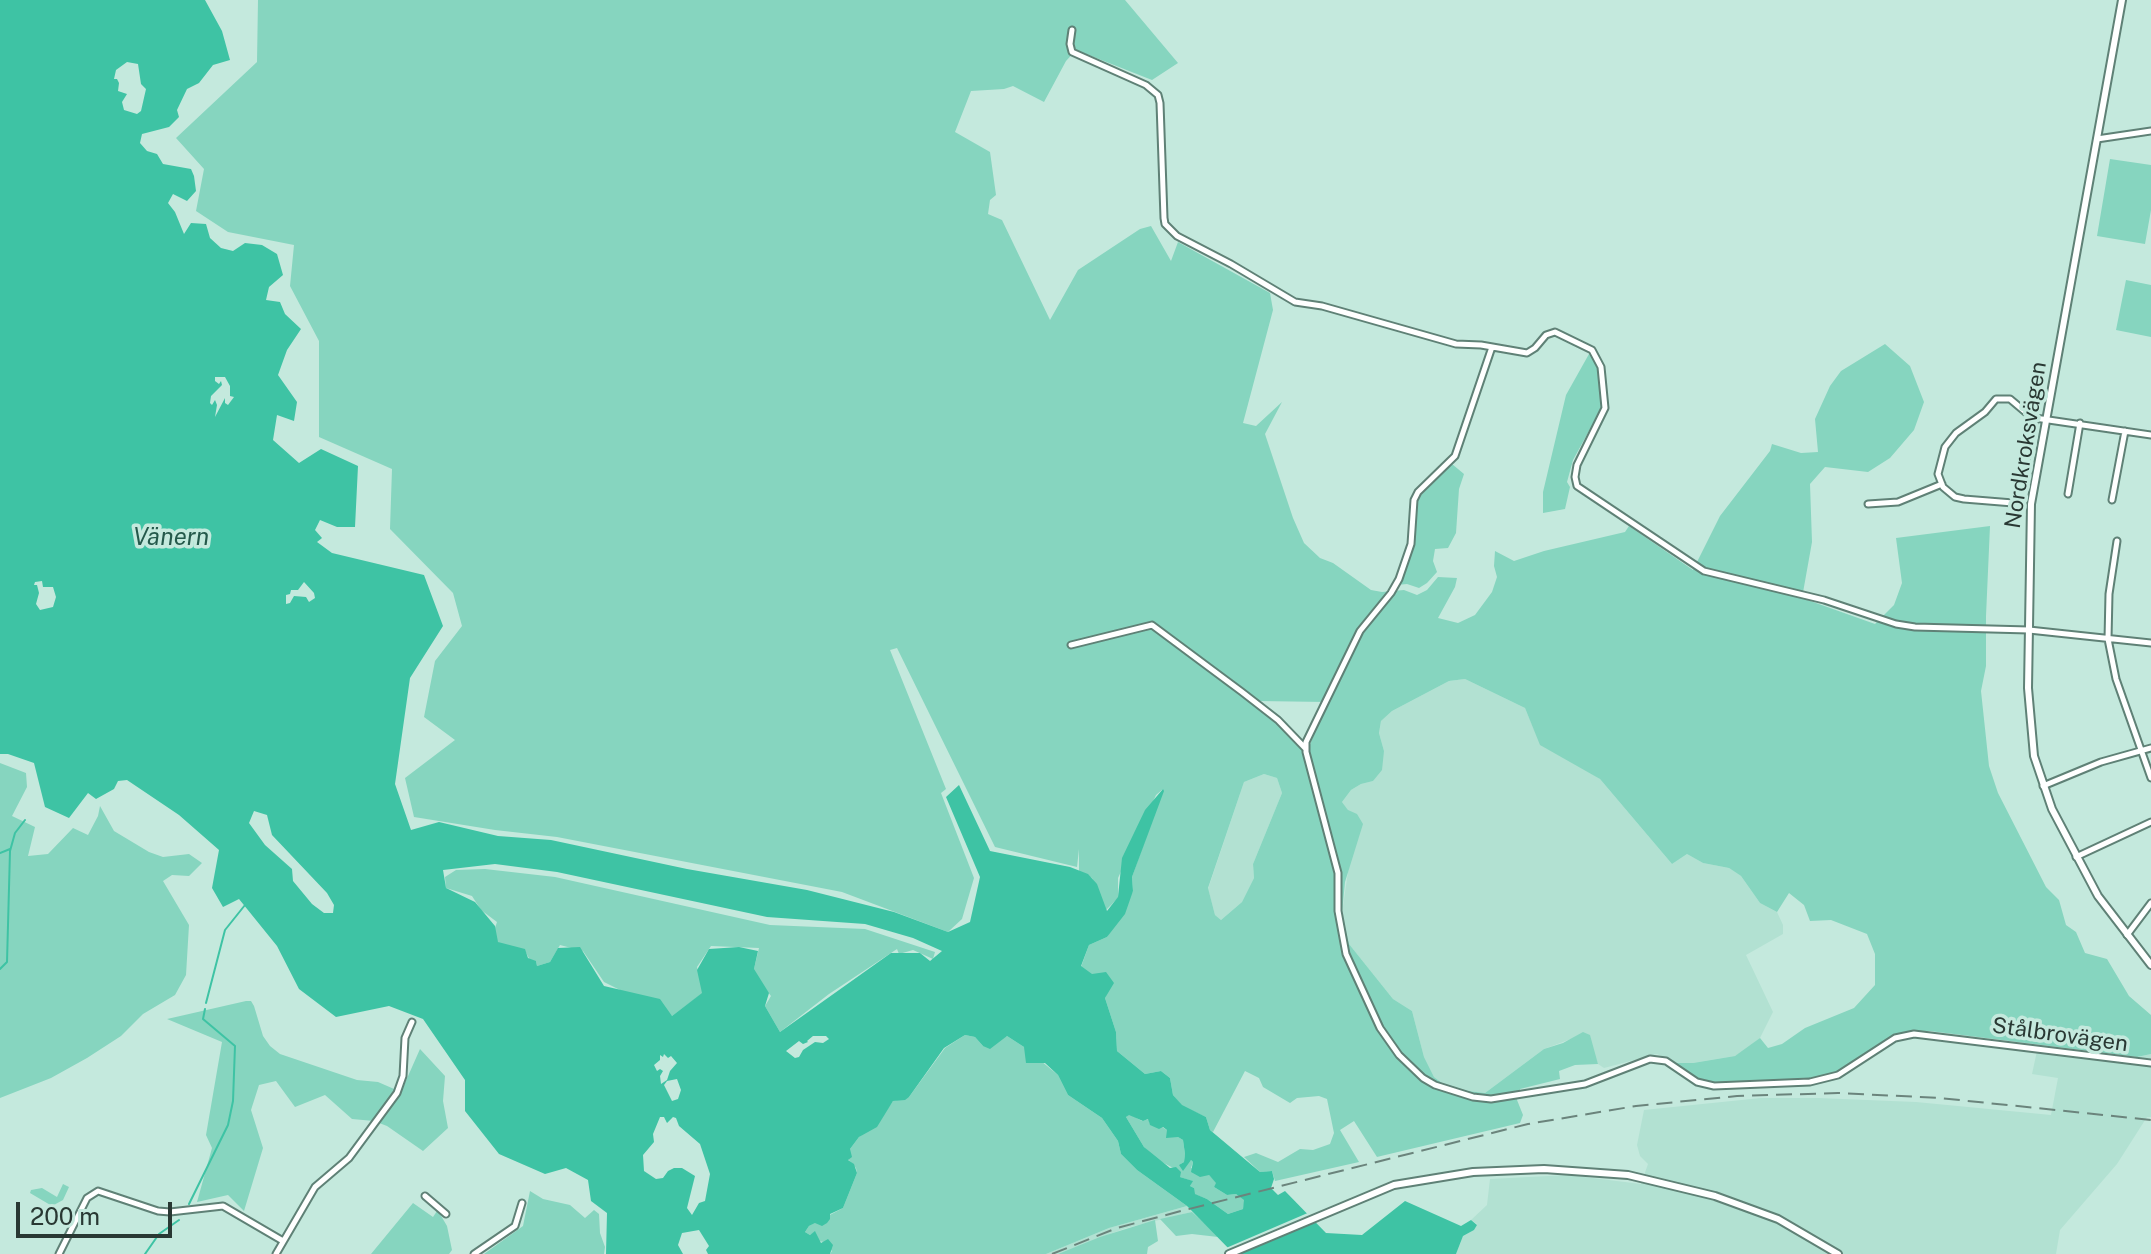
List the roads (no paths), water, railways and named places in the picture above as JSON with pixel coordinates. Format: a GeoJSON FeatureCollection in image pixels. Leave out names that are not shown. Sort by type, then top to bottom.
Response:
{"type":"FeatureCollection","features":[{"type":"Feature","properties":{"kind":"street","name":"Nordkroksvägen"},"geometry":{"type":"LineString","coordinates":[[2122,0],[2031,504],[2030,731],[2043,786],[2076,857],[2098,896],[2151,965]]}},
{"type":"Feature","properties":{"kind":"street"},"geometry":{"type":"LineString","coordinates":[[1072,30],[1072,52],[1146,85],[1158,95],[1164,218],[1165,224],[1177,236],[1295,302],[1322,306],[1456,344],[1527,353],[1546,335],[1555,332],[1586,345],[1595,353],[1604,388],[1605,408],[1577,465],[1577,486],[1704,571],[1824,600],[1896,624],[1929,629],[2029,630],[2151,643]]}},
{"type":"Feature","properties":{"kind":"street"},"geometry":{"type":"LineString","coordinates":[[2097,139],[2151,131]]}},
{"type":"Feature","properties":{"kind":"street"},"geometry":{"type":"LineString","coordinates":[[1306,749],[1311,728],[1360,631],[1399,579],[1411,544],[1414,500],[1418,492],[1455,456],[1492,347]]}},
{"type":"Feature","properties":{"kind":"street"},"geometry":{"type":"LineString","coordinates":[[2035,418],[2017,501],[1964,499],[1949,493],[1938,474],[1950,439],[1985,412],[1996,399],[2010,399],[2035,418],[2151,435]]}},
{"type":"Feature","properties":{"kind":"street"},"geometry":{"type":"LineString","coordinates":[[2068,494],[2080,423]]}},
{"type":"Feature","properties":{"kind":"street"},"geometry":{"type":"LineString","coordinates":[[2112,500],[2125,431]]}},
{"type":"Feature","properties":{"kind":"street"},"geometry":{"type":"LineString","coordinates":[[1868,504],[1898,502],[1942,484]]}},
{"type":"Feature","properties":{"kind":"street"},"geometry":{"type":"LineString","coordinates":[[2117,541],[2109,594],[2108,639],[2116,679],[2151,778]]}},
{"type":"Feature","properties":{"kind":"street"},"geometry":{"type":"LineString","coordinates":[[1071,645],[1152,625],[1278,720],[1306,749]]}},
{"type":"Feature","properties":{"kind":"street"},"geometry":{"type":"LineString","coordinates":[[2043,786],[2101,762],[2151,748]]}},
{"type":"Feature","properties":{"kind":"street","name":"Stålbrovägen"},"geometry":{"type":"LineString","coordinates":[[1306,749],[1338,873],[1338,911],[1351,970],[1388,1042],[1423,1078],[1435,1085],[1473,1097],[1491,1099],[1585,1084],[1638,1062],[1659,1059],[1675,1065],[1697,1082],[1714,1086],[1810,1082],[1838,1075],[1881,1045],[1904,1035],[1931,1034],[2151,1063]]}},
{"type":"Feature","properties":{"kind":"street"},"geometry":{"type":"LineString","coordinates":[[2076,857],[2151,822]]}},
{"type":"Feature","properties":{"kind":"street"},"geometry":{"type":"LineString","coordinates":[[2127,935],[2151,903]]}},
{"type":"Feature","properties":{"kind":"street"},"geometry":{"type":"LineString","coordinates":[[276,1254],[315,1187],[349,1158],[397,1093],[403,1076],[405,1038],[412,1022]]}},
{"type":"Feature","properties":{"kind":"street"},"geometry":{"type":"LineString","coordinates":[[1229,1254],[1394,1185],[1473,1172],[1569,1169],[1628,1175],[1682,1186],[1738,1203],[1797,1229],[1838,1254]]}},
{"type":"Feature","properties":{"kind":"street"},"geometry":{"type":"LineString","coordinates":[[59,1254],[87,1198],[98,1191],[158,1211],[223,1206],[283,1241]]}},
{"type":"Feature","properties":{"kind":"street"},"geometry":{"type":"LineString","coordinates":[[425,1196],[446,1214]]}},
{"type":"Feature","properties":{"kind":"street"},"geometry":{"type":"LineString","coordinates":[[474,1254],[515,1226],[522,1203]]}},
{"type":"Feature","properties":{"kind":"water","name":"Vänern"},"geometry":{"type":"Polygon","coordinates":[[[0,0],[205,0],[222,31],[230,60],[213,65],[199,83],[187,89],[177,110],[179,117],[169,127],[142,134],[140,143],[147,151],[157,154],[163,164],[191,169],[196,191],[187,201],[173,194],[168,203],[184,234],[191,223],[206,224],[210,238],[221,248],[233,251],[245,243],[262,245],[277,254],[283,275],[269,287],[266,300],[280,302],[285,314],[301,329],[287,350],[278,375],[297,402],[294,421],[277,415],[273,440],[299,463],[321,449],[358,466],[355,527],[337,527],[320,520],[315,530],[322,538],[317,542],[332,553],[424,575],[443,626],[410,678],[395,784],[411,830],[439,822],[498,836],[551,840],[807,890],[894,912],[948,932],[970,922],[980,877],[946,797],[959,785],[990,851],[1070,867],[1088,874],[1097,884],[1107,911],[1118,897],[1122,858],[1145,810],[1163,789],[1132,877],[1133,891],[1125,914],[1107,937],[1089,945],[1081,966],[1092,974],[1106,972],[1114,983],[1105,998],[1116,1032],[1117,1051],[1145,1074],[1161,1071],[1170,1078],[1173,1095],[1182,1105],[1206,1117],[1210,1130],[1260,1172],[1272,1171],[1274,1179],[1271,1188],[1278,1195],[1285,1191],[1326,1233],[1362,1235],[1405,1201],[1461,1226],[1471,1220],[1477,1225],[1463,1236],[1456,1254],[1234,1254],[1187,1206],[1137,1170],[1121,1154],[1118,1141],[1102,1118],[1068,1095],[1058,1075],[1045,1063],[1026,1063],[1024,1047],[1007,1036],[990,1049],[975,1037],[965,1035],[944,1048],[909,1097],[893,1101],[877,1127],[859,1137],[850,1149],[852,1157],[848,1160],[854,1164],[857,1173],[843,1208],[830,1214],[827,1223],[822,1226],[815,1223],[805,1232],[810,1235],[815,1231],[821,1243],[828,1239],[833,1245],[830,1254],[708,1254],[706,1250],[709,1246],[699,1230],[682,1233],[678,1245],[683,1254],[606,1254],[607,1213],[591,1201],[588,1180],[566,1168],[545,1174],[499,1154],[465,1111],[465,1080],[423,1019],[389,1006],[336,1017],[299,989],[277,946],[239,899],[223,907],[212,888],[219,850],[179,815],[127,780],[118,781],[114,789],[96,799],[88,793],[69,818],[45,807],[34,763],[0,754],[0,0]],[[127,62],[116,70],[114,79],[119,83],[118,91],[127,94],[122,102],[124,110],[137,114],[141,111],[146,89],[141,84],[138,64],[127,62]],[[215,377],[219,384],[221,381],[222,385],[211,396],[210,403],[212,405],[215,400],[217,405],[215,417],[225,398],[228,405],[234,397],[230,396],[230,386],[225,377],[215,377]],[[42,581],[35,582],[34,585],[37,585],[39,593],[36,604],[40,610],[53,607],[56,597],[53,587],[43,587],[42,581]],[[304,582],[298,590],[291,590],[286,595],[286,604],[294,596],[306,597],[309,602],[315,598],[304,582]],[[254,811],[249,823],[265,845],[292,869],[293,881],[312,904],[324,913],[333,913],[334,905],[327,893],[272,835],[267,815],[254,811]],[[495,864],[443,870],[446,888],[475,902],[495,926],[498,942],[525,949],[528,958],[536,961],[537,966],[550,962],[558,948],[580,947],[604,986],[660,999],[672,1016],[702,993],[697,970],[709,949],[739,947],[758,951],[754,969],[769,993],[765,1006],[780,1032],[891,953],[920,953],[930,961],[942,951],[913,938],[865,924],[767,917],[557,872],[495,864]],[[813,1036],[803,1044],[799,1041],[786,1051],[795,1058],[799,1057],[815,1042],[823,1043],[829,1039],[813,1036]],[[660,1055],[660,1060],[654,1065],[657,1071],[663,1071],[661,1084],[677,1063],[671,1056],[660,1055]],[[677,1079],[664,1085],[672,1101],[678,1099],[681,1090],[677,1079]],[[1129,1115],[1126,1117],[1144,1147],[1170,1168],[1176,1167],[1181,1172],[1180,1177],[1193,1181],[1190,1186],[1195,1194],[1228,1214],[1243,1209],[1244,1200],[1236,1194],[1227,1195],[1214,1187],[1216,1183],[1209,1175],[1200,1177],[1191,1172],[1191,1160],[1183,1171],[1179,1165],[1184,1162],[1183,1140],[1166,1138],[1167,1130],[1150,1125],[1148,1119],[1143,1121],[1129,1115]],[[660,1117],[653,1134],[654,1142],[643,1155],[644,1171],[656,1179],[663,1178],[674,1168],[682,1168],[695,1176],[687,1208],[692,1215],[699,1203],[705,1201],[710,1174],[700,1144],[679,1126],[676,1118],[667,1123],[664,1117],[660,1117]]]}},
{"type":"Feature","properties":{"kind":"waterway"},"geometry":{"type":"LineString","coordinates":[[0,969],[7,962],[10,851],[15,833],[25,820]]}},
{"type":"Feature","properties":{"kind":"waterway"},"geometry":{"type":"LineString","coordinates":[[0,853],[10,849]]}},
{"type":"Feature","properties":{"kind":"waterway"},"geometry":{"type":"LineString","coordinates":[[206,1003],[225,930],[245,905]]}},
{"type":"Feature","properties":{"kind":"waterway"},"geometry":{"type":"LineString","coordinates":[[189,1204],[228,1125],[233,1101],[235,1046],[203,1019],[205,1009]]}},
{"type":"Feature","properties":{"kind":"waterway"},"geometry":{"type":"LineString","coordinates":[[145,1254],[159,1234],[179,1220]]}},
{"type":"Feature","properties":{"kind":"railway"},"geometry":{"type":"LineString","coordinates":[[1052,1254],[1117,1228],[1181,1211],[1528,1124],[1636,1106],[1737,1096],[1838,1093],[1940,1098],[2151,1120]]}}]}
